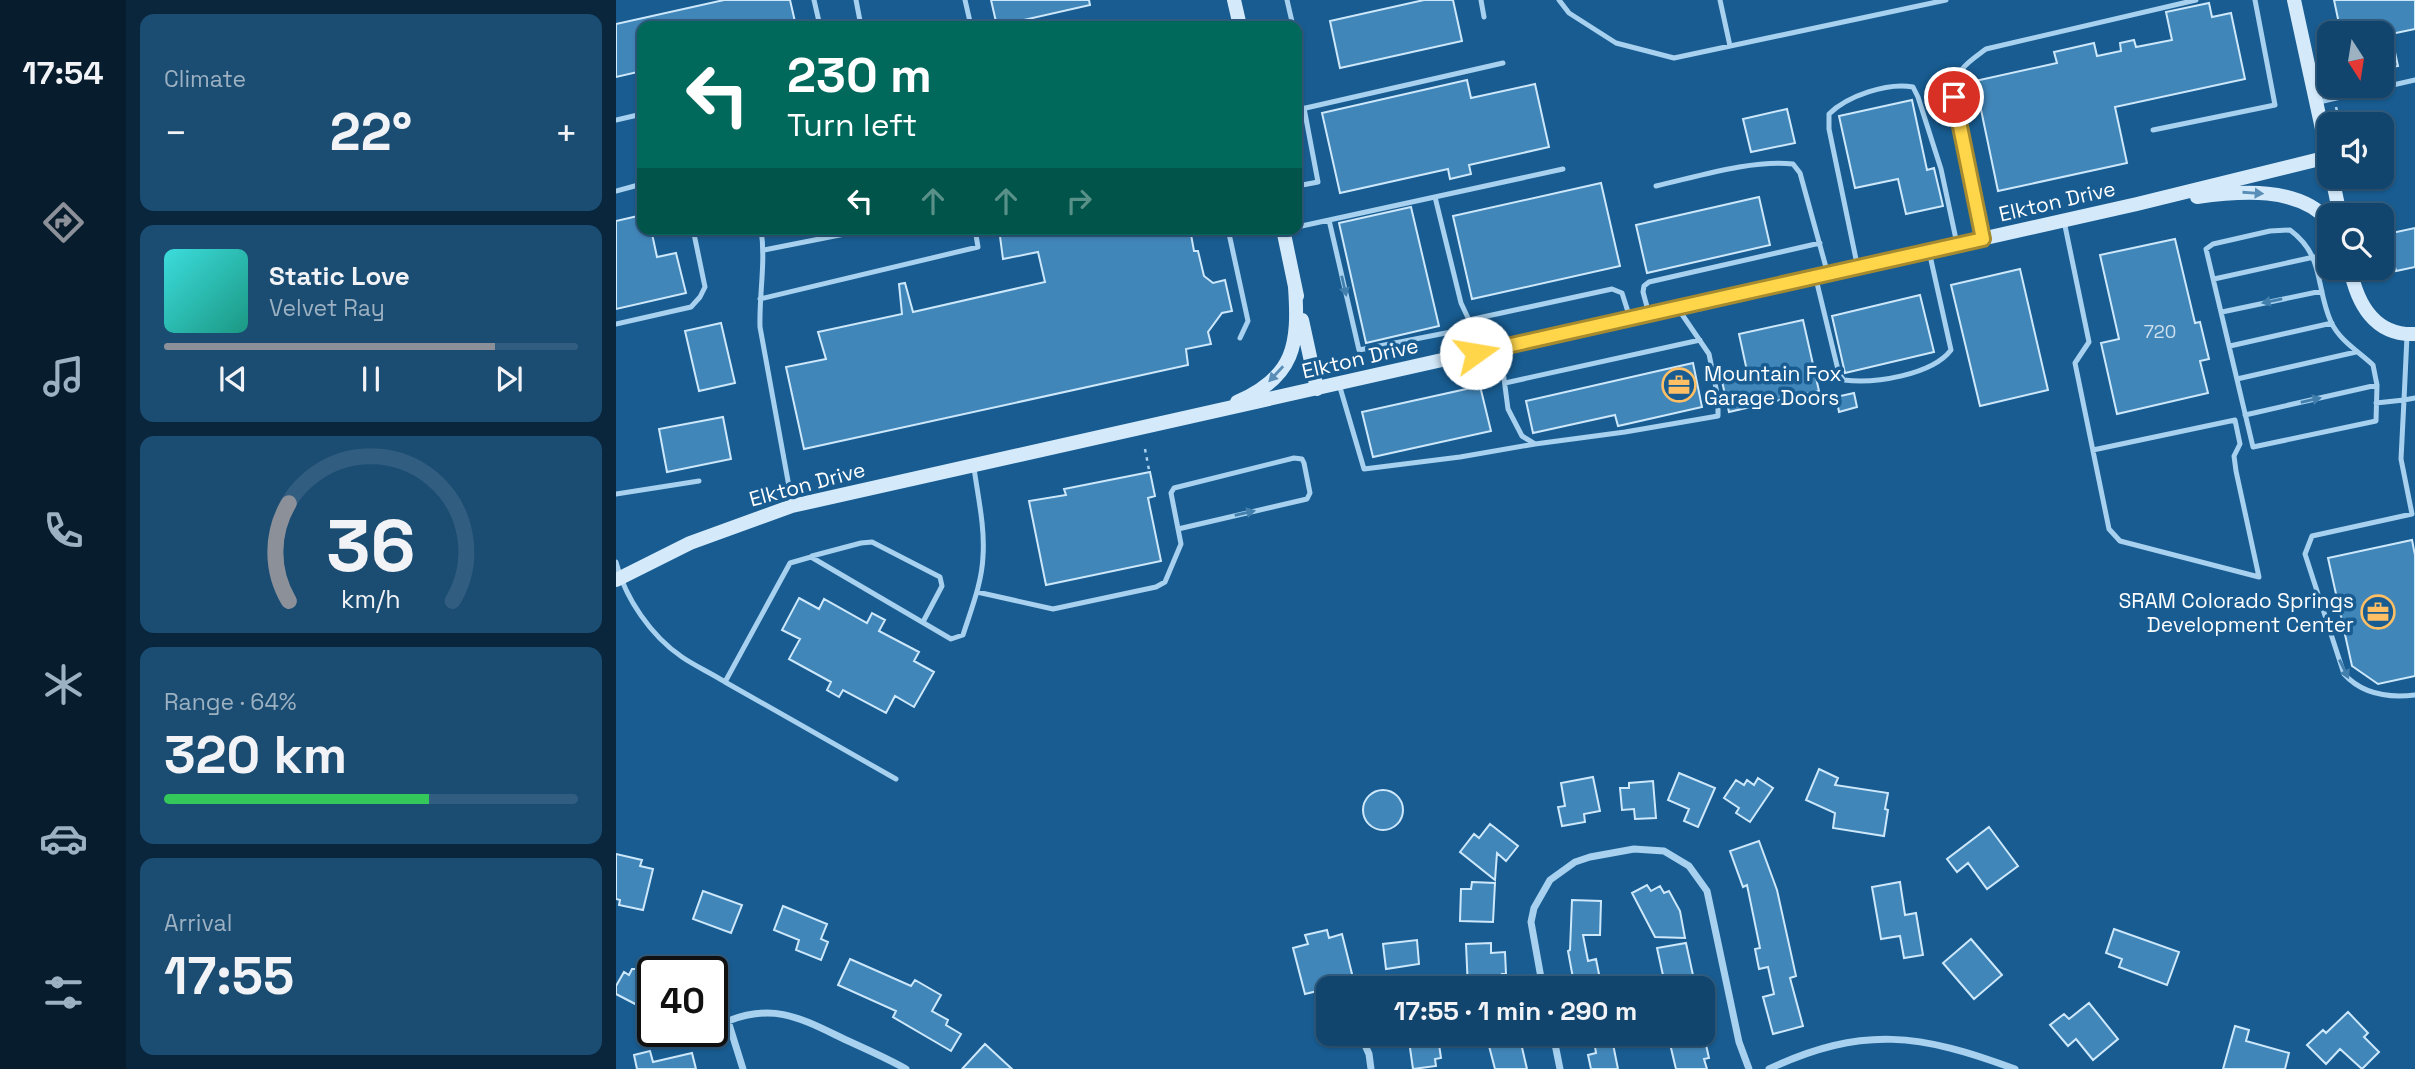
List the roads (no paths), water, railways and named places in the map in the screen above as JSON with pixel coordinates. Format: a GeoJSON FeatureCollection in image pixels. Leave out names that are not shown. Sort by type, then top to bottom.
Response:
{"type":"FeatureCollection","features":[{"type":"Feature","properties":{"kind":"street"},"geometry":{"type":"LineString","coordinates":[[1234,0],[1239,21]]}},
{"type":"Feature","properties":{"kind":"street"},"geometry":{"type":"LineString","coordinates":[[2294,0],[2318,112]]}},
{"type":"Feature","properties":{"kind":"street","name":"Elkton Drive"},"geometry":{"type":"LineString","coordinates":[[618,579],[690,543],[792,506],[2317,162]]}},
{"type":"Feature","properties":{"kind":"street"},"geometry":{"type":"LineString","coordinates":[[2137,204],[2238,192],[2296,200],[2317,211]]}},
{"type":"Feature","properties":{"kind":"street"},"geometry":{"type":"LineString","coordinates":[[1285,235],[1317,389]]}},
{"type":"Feature","properties":{"kind":"street"},"geometry":{"type":"LineString","coordinates":[[2353,280],[2359,301],[2367,314],[2393,332],[2411,334]]}},
{"type":"Feature","properties":{"kind":"street"},"geometry":{"type":"LineString","coordinates":[[1213,412],[1248,397],[1283,368],[1295,343],[1295,287]]}},
{"type":"Feature","properties":{"kind":"street"},"geometry":{"type":"LineString","coordinates":[[1541,976],[1531,922],[1534,908],[1550,880],[1576,862],[1590,857],[1634,849],[1664,851],[1689,866],[1707,891],[1739,1041],[1749,1069]]}},
{"type":"Feature","properties":{"kind":"street"},"geometry":{"type":"LineString","coordinates":[[743,1069],[728,1021],[748,1013],[797,1017],[906,1069]]}},
{"type":"Feature","properties":{"kind":"street"},"geometry":{"type":"LineString","coordinates":[[1769,1069],[1804,1053],[1841,1043],[1888,1038],[1930,1042],[2015,1069]]}},
{"type":"Feature","properties":{"kind":"street"},"geometry":{"type":"LineString","coordinates":[[1365,1046],[1371,1069]]}},
{"type":"Feature","properties":{"kind":"street"},"geometry":{"type":"LineString","coordinates":[[1555,1046],[1560,1069]]}},
{"type":"Feature","properties":{"kind":"lane"},"geometry":{"type":"LineString","coordinates":[[814,0],[819,21]]}},
{"type":"Feature","properties":{"kind":"lane"},"geometry":{"type":"LineString","coordinates":[[856,0],[860,21]]}},
{"type":"Feature","properties":{"kind":"lane"},"geometry":{"type":"LineString","coordinates":[[965,0],[970,21]]}},
{"type":"Feature","properties":{"kind":"lane"},"geometry":{"type":"LineString","coordinates":[[1287,0],[1292,21]]}},
{"type":"Feature","properties":{"kind":"lane"},"geometry":{"type":"LineString","coordinates":[[1481,0],[1484,17]]}},
{"type":"Feature","properties":{"kind":"lane"},"geometry":{"type":"LineString","coordinates":[[1559,0],[1569,13],[1616,43],[1674,58],[1946,0]]}},
{"type":"Feature","properties":{"kind":"lane"},"geometry":{"type":"LineString","coordinates":[[1720,0],[1730,46]]}},
{"type":"Feature","properties":{"kind":"lane"},"geometry":{"type":"LineString","coordinates":[[1983,239],[1954,97],[1956,81],[1962,68],[1986,49],[2196,0]]}},
{"type":"Feature","properties":{"kind":"lane"},"geometry":{"type":"LineString","coordinates":[[2153,130],[2275,105],[2255,0]]}},
{"type":"Feature","properties":{"kind":"lane"},"geometry":{"type":"LineString","coordinates":[[1302,185],[1318,182],[1304,108],[1503,63]]}},
{"type":"Feature","properties":{"kind":"lane"},"geometry":{"type":"LineString","coordinates":[[2316,102],[2415,80]]}},
{"type":"Feature","properties":{"kind":"lane"},"geometry":{"type":"LineString","coordinates":[[1857,267],[1829,129],[1829,114],[1837,106],[1881,88],[1900,85],[1913,87],[1918,97],[1941,169],[1957,245]]}},
{"type":"Feature","properties":{"kind":"lane"},"geometry":{"type":"LineString","coordinates":[[616,120],[637,115]]}},
{"type":"Feature","properties":{"kind":"lane"},"geometry":{"type":"LineString","coordinates":[[1656,186],[1722,171],[1779,162],[1793,163],[1800,173],[1819,243],[1821,275],[1839,374],[1844,380],[1884,380],[1942,361],[1951,350],[1929,251]]}},
{"type":"Feature","properties":{"kind":"lane"},"geometry":{"type":"LineString","coordinates":[[1302,226],[1563,169]]}},
{"type":"Feature","properties":{"kind":"lane"},"geometry":{"type":"LineString","coordinates":[[616,191],[637,185]]}},
{"type":"Feature","properties":{"kind":"lane"},"geometry":{"type":"LineString","coordinates":[[1434,197],[1476,353]]}},
{"type":"Feature","properties":{"kind":"lane"},"geometry":{"type":"LineString","coordinates":[[1329,220],[1359,350],[1451,332],[1469,320],[1612,289],[1622,293],[1630,318]]}},
{"type":"Feature","properties":{"kind":"lane"},"geometry":{"type":"LineString","coordinates":[[2064,220],[2089,342],[2075,363],[2109,529],[2120,541],[2259,576],[2236,471],[2234,456],[2240,444],[2235,420],[2093,450]]}},
{"type":"Feature","properties":{"kind":"lane"},"geometry":{"type":"LineString","coordinates":[[2290,230],[2305,241],[2314,257],[2332,323],[2356,352],[2373,365],[2376,421],[2253,447],[2206,249],[2213,244],[2270,231],[2290,230]]}},
{"type":"Feature","properties":{"kind":"lane"},"geometry":{"type":"LineString","coordinates":[[616,324],[691,307],[700,297],[705,287],[694,235]]}},
{"type":"Feature","properties":{"kind":"lane"},"geometry":{"type":"LineString","coordinates":[[762,235],[764,250],[761,327],[792,506]]}},
{"type":"Feature","properties":{"kind":"lane"},"geometry":{"type":"LineString","coordinates":[[764,250],[840,235]]}},
{"type":"Feature","properties":{"kind":"lane"},"geometry":{"type":"LineString","coordinates":[[760,299],[978,247],[976,235]]}},
{"type":"Feature","properties":{"kind":"lane"},"geometry":{"type":"LineString","coordinates":[[1229,235],[1248,321],[1240,338]]}},
{"type":"Feature","properties":{"kind":"lane"},"geometry":{"type":"LineString","coordinates":[[1649,314],[1643,292],[1644,286],[1649,282],[1819,243]]}},
{"type":"Feature","properties":{"kind":"lane"},"geometry":{"type":"LineString","coordinates":[[2214,279],[2314,257]]}},
{"type":"Feature","properties":{"kind":"lane"},"geometry":{"type":"LineString","coordinates":[[2222,312],[2322,291]]}},
{"type":"Feature","properties":{"kind":"lane"},"geometry":{"type":"LineString","coordinates":[[1339,384],[1364,469],[1460,457],[1718,416],[1718,398],[1709,354],[1677,308]]}},
{"type":"Feature","properties":{"kind":"lane"},"geometry":{"type":"LineString","coordinates":[[2230,346],[2332,323]]}},
{"type":"Feature","properties":{"kind":"lane"},"geometry":{"type":"LineString","coordinates":[[2411,334],[2403,400],[2401,459],[2412,514],[2312,536],[2305,554],[2344,674],[2363,688],[2388,697],[2415,695]]}},
{"type":"Feature","properties":{"kind":"lane"},"geometry":{"type":"LineString","coordinates":[[1505,383],[1700,340]]}},
{"type":"Feature","properties":{"kind":"lane"},"geometry":{"type":"LineString","coordinates":[[1500,348],[1508,409],[1522,436],[1535,444]]}},
{"type":"Feature","properties":{"kind":"lane"},"geometry":{"type":"LineString","coordinates":[[2237,379],[2356,352]]}},
{"type":"Feature","properties":{"kind":"lane"},"geometry":{"type":"LineString","coordinates":[[2245,415],[2376,385]]}},
{"type":"Feature","properties":{"kind":"lane"},"geometry":{"type":"LineString","coordinates":[[2376,404],[2415,397]]}},
{"type":"Feature","properties":{"kind":"lane"},"geometry":{"type":"LineString","coordinates":[[977,592],[1054,609],[1156,587],[1165,582],[1180,551],[1171,493],[1178,486],[1298,458],[1304,463],[1310,493],[1307,499],[1178,529]]}},
{"type":"Feature","properties":{"kind":"lane"},"geometry":{"type":"LineString","coordinates":[[811,557],[951,639],[963,635],[977,592],[983,556],[974,465]]}},
{"type":"Feature","properties":{"kind":"lane"},"geometry":{"type":"LineString","coordinates":[[616,494],[699,481]]}},
{"type":"Feature","properties":{"kind":"lane"},"geometry":{"type":"LineString","coordinates":[[725,682],[790,563],[872,542],[940,577],[942,586],[923,622]]}},
{"type":"Feature","properties":{"kind":"lane"},"geometry":{"type":"LineString","coordinates":[[616,562],[618,579],[648,626],[680,655],[896,779]]}},
{"type":"Feature","properties":{"kind":"place","name":"Mountain Fox Garage Doors"},"geometry":{"type":"Point","coordinates":[1679,385]}},
{"type":"Feature","properties":{"kind":"place","name":"SRAM Colorado Springs Development Center"},"geometry":{"type":"Point","coordinates":[2378,612]}}]}
